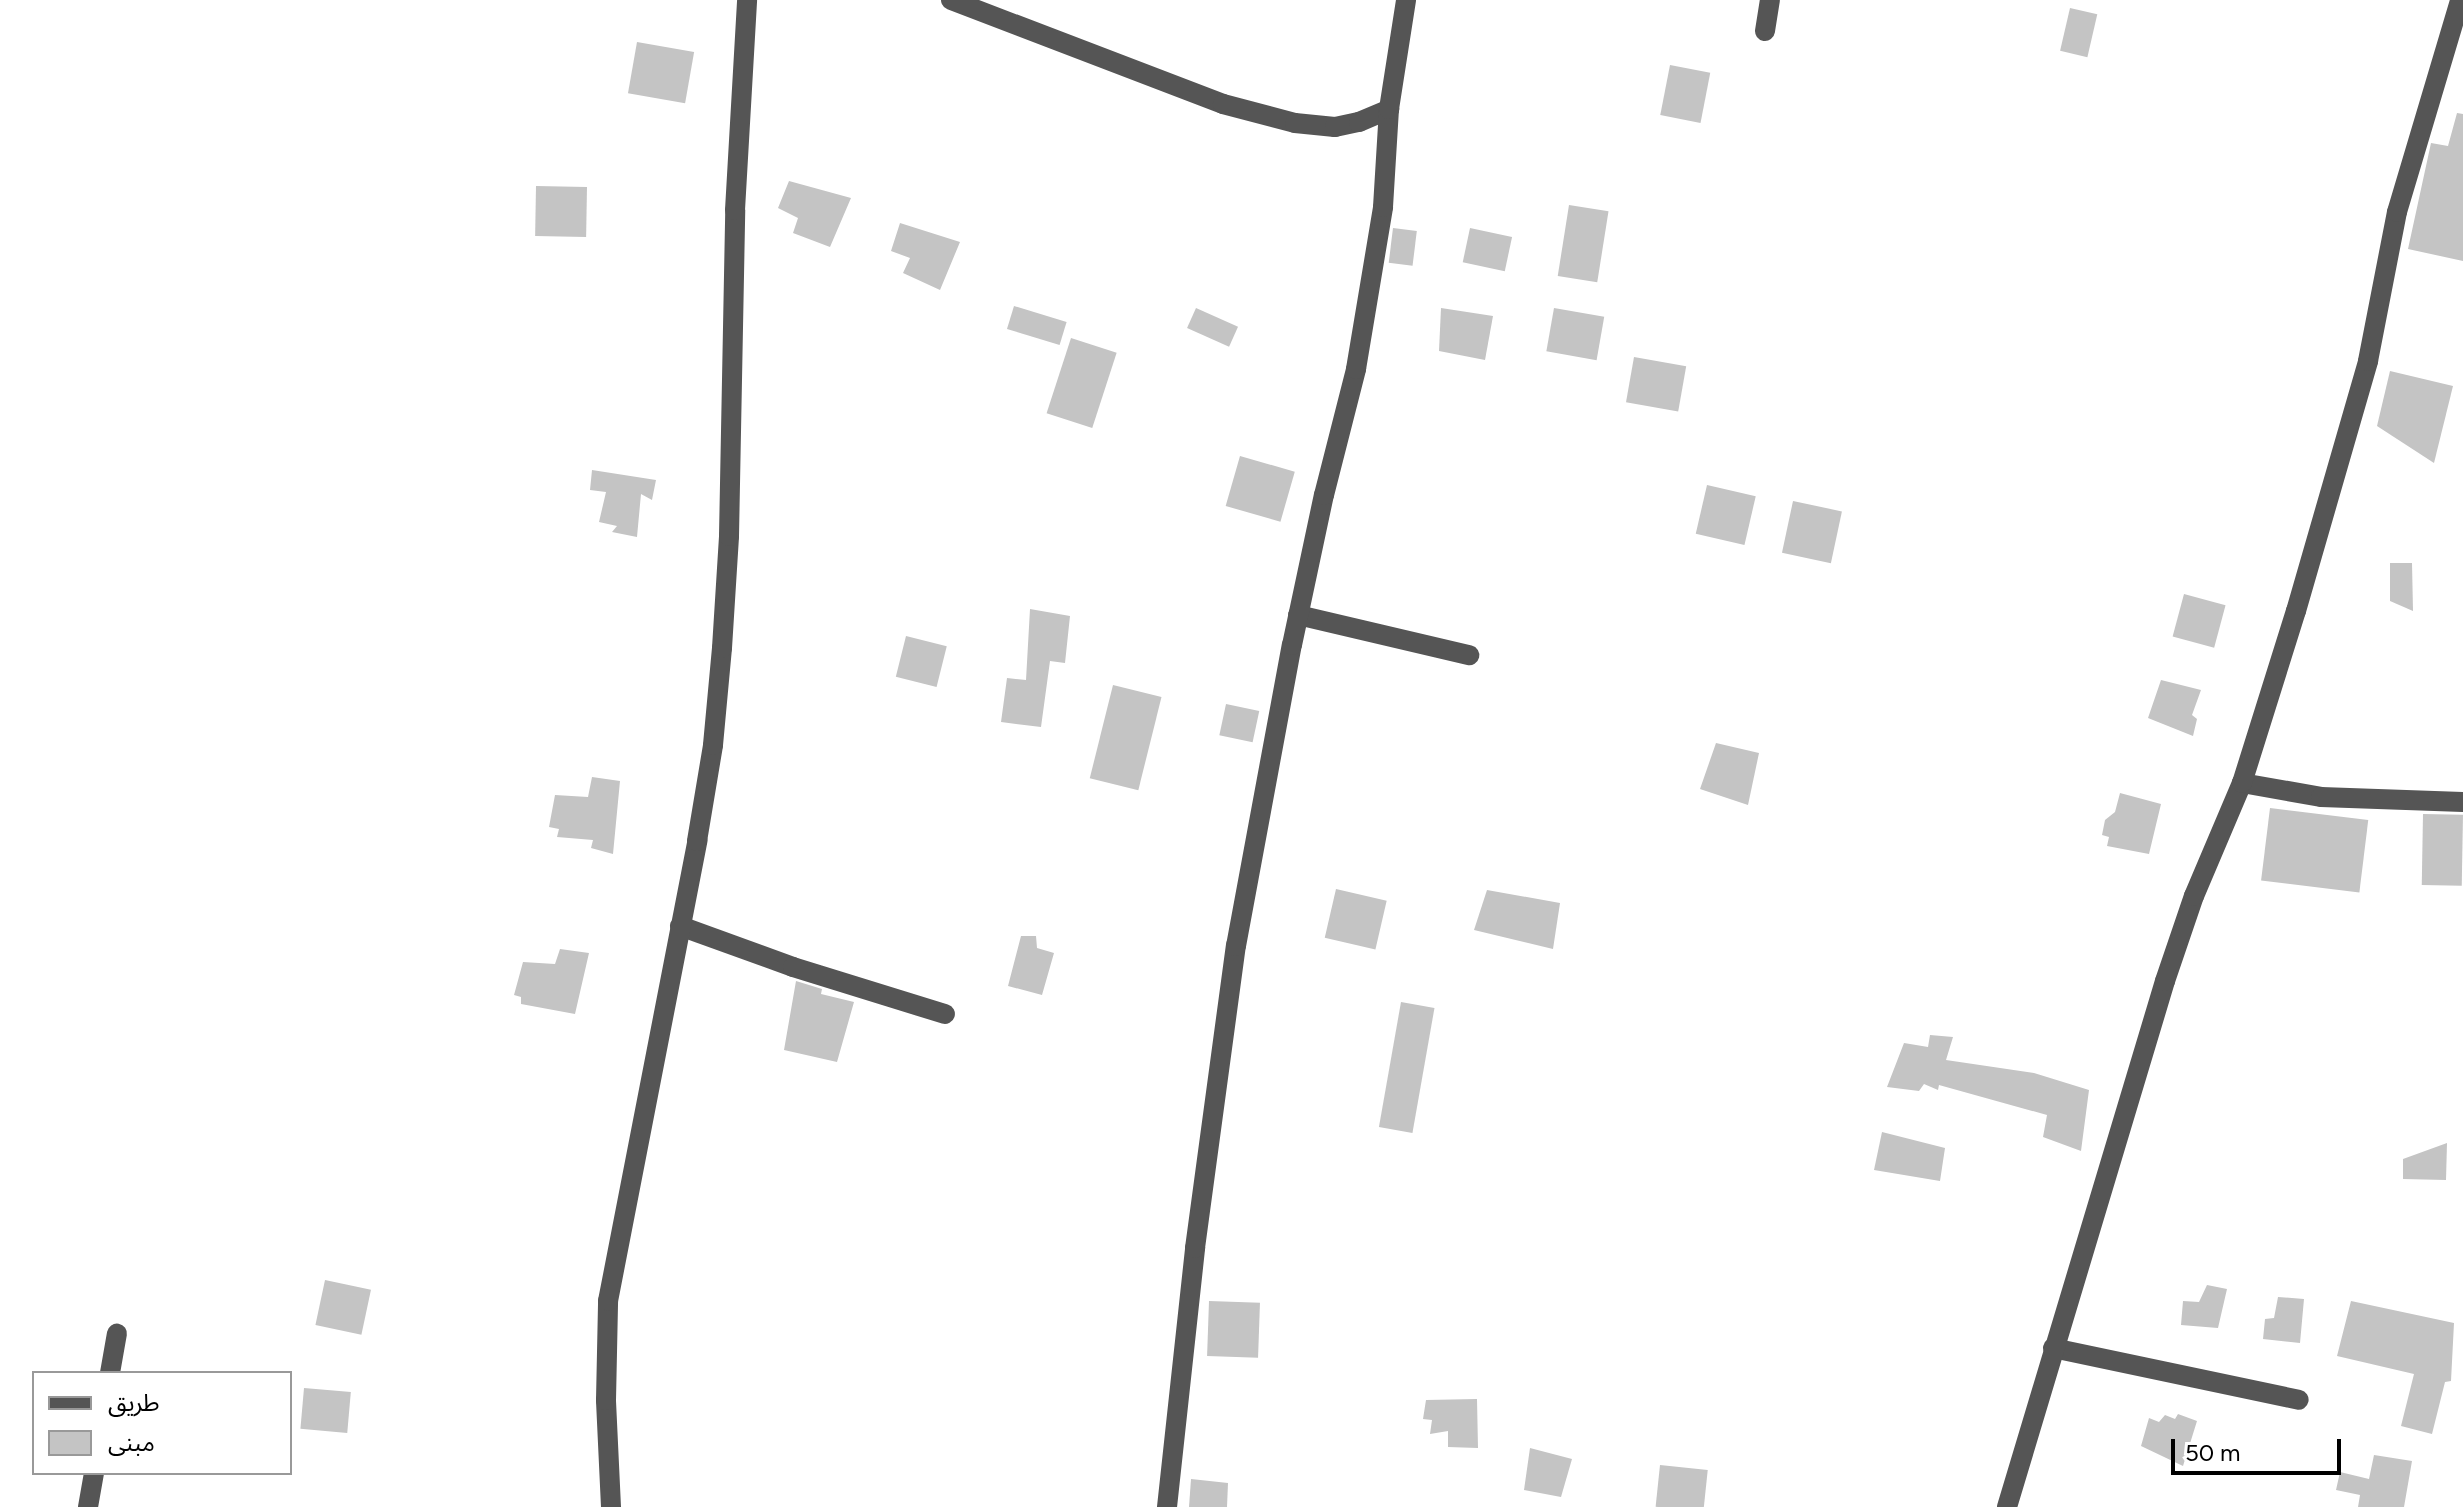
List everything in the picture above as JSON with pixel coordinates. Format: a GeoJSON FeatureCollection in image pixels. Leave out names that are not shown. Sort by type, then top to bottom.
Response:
{"type":"FeatureCollection","features":[{"type":"Feature","properties":{"kind":"street"},"geometry":{"type":"LineString","coordinates":[[611,1507],[606,1387],[608,1301],[713,745],[728,577],[732,287],[747,0]]}},
{"type":"Feature","properties":{"kind":"street"},"geometry":{"type":"LineString","coordinates":[[951,0],[1223,104],[1283,120],[1335,127],[1359,122],[1389,109]]}},
{"type":"Feature","properties":{"kind":"street"},"geometry":{"type":"LineString","coordinates":[[1167,1507],[1195,1248],[1236,946],[1256,824],[1298,615],[1356,369],[1383,207],[1389,109],[1406,0]]}},
{"type":"Feature","properties":{"kind":"street"},"geometry":{"type":"LineString","coordinates":[[1765,31],[1770,0]]}},
{"type":"Feature","properties":{"kind":"street"},"geometry":{"type":"LineString","coordinates":[[2007,1507],[2183,925],[2242,783],[2364,375],[2383,299],[2397,212],[2461,3]]}},
{"type":"Feature","properties":{"kind":"street"},"geometry":{"type":"LineString","coordinates":[[1298,615],[1469,655]]}},
{"type":"Feature","properties":{"kind":"street"},"geometry":{"type":"LineString","coordinates":[[2242,783],[2321,797],[2463,802]]}},
{"type":"Feature","properties":{"kind":"street"},"geometry":{"type":"LineString","coordinates":[[680,926],[793,967],[945,1014]]}},
{"type":"Feature","properties":{"kind":"street"},"geometry":{"type":"LineString","coordinates":[[110,1371],[117,1334]]}},
{"type":"Feature","properties":{"kind":"street"},"geometry":{"type":"LineString","coordinates":[[2053,1348],[2299,1400]]}},
{"type":"Feature","properties":{"kind":"street"},"geometry":{"type":"LineString","coordinates":[[88,1507],[94,1475]]}},
{"type":"Feature","properties":{"kind":"building"},"geometry":{"type":"Polygon","coordinates":[[[2070,8],[2097,14],[2087,57],[2060,51],[2070,8]]]}},
{"type":"Feature","properties":{"kind":"building"},"geometry":{"type":"Polygon","coordinates":[[[637,42],[694,52],[685,103],[628,93],[637,42]]]}},
{"type":"Feature","properties":{"kind":"building"},"geometry":{"type":"Polygon","coordinates":[[[1670,65],[1710,73],[1701,123],[1660,115],[1670,65]]]}},
{"type":"Feature","properties":{"kind":"building"},"geometry":{"type":"Polygon","coordinates":[[[2457,113],[2463,114],[2463,261],[2408,249],[2431,143],[2448,146],[2457,113]]]}},
{"type":"Feature","properties":{"kind":"building"},"geometry":{"type":"Polygon","coordinates":[[[789,181],[851,198],[830,247],[793,233],[798,218],[778,208],[789,181]]]}},
{"type":"Feature","properties":{"kind":"building"},"geometry":{"type":"Polygon","coordinates":[[[536,186],[587,187],[586,237],[535,236],[536,186]]]}},
{"type":"Feature","properties":{"kind":"building"},"geometry":{"type":"Polygon","coordinates":[[[1569,205],[1609,211],[1597,282],[1558,276],[1569,205]]]}},
{"type":"Feature","properties":{"kind":"building"},"geometry":{"type":"Polygon","coordinates":[[[900,223],[960,242],[940,290],[903,273],[910,258],[891,251],[900,223]]]}},
{"type":"Feature","properties":{"kind":"building"},"geometry":{"type":"Polygon","coordinates":[[[1393,228],[1417,231],[1413,266],[1389,263],[1393,228]]]}},
{"type":"Feature","properties":{"kind":"building"},"geometry":{"type":"Polygon","coordinates":[[[1470,228],[1512,237],[1505,271],[1463,262],[1470,228]]]}},
{"type":"Feature","properties":{"kind":"building"},"geometry":{"type":"Polygon","coordinates":[[[1014,306],[1067,322],[1060,345],[1007,329],[1014,306]]]}},
{"type":"Feature","properties":{"kind":"building"},"geometry":{"type":"Polygon","coordinates":[[[1196,308],[1238,327],[1229,347],[1187,328],[1196,308]]]}},
{"type":"Feature","properties":{"kind":"building"},"geometry":{"type":"Polygon","coordinates":[[[1441,308],[1493,316],[1485,360],[1439,351],[1441,308]]]}},
{"type":"Feature","properties":{"kind":"building"},"geometry":{"type":"Polygon","coordinates":[[[1554,308],[1604,317],[1597,360],[1546,351],[1554,308]]]}},
{"type":"Feature","properties":{"kind":"building"},"geometry":{"type":"Polygon","coordinates":[[[1071,338],[1117,353],[1092,428],[1047,413],[1071,338]]]}},
{"type":"Feature","properties":{"kind":"building"},"geometry":{"type":"Polygon","coordinates":[[[1634,357],[1686,366],[1678,412],[1626,402],[1634,357]]]}},
{"type":"Feature","properties":{"kind":"building"},"geometry":{"type":"Polygon","coordinates":[[[2390,371],[2453,386],[2434,463],[2377,426],[2390,371]]]}},
{"type":"Feature","properties":{"kind":"building"},"geometry":{"type":"Polygon","coordinates":[[[1240,456],[1295,472],[1280,522],[1226,506],[1240,456]]]}},
{"type":"Feature","properties":{"kind":"building"},"geometry":{"type":"Polygon","coordinates":[[[592,470],[656,480],[652,500],[641,494],[637,537],[612,532],[617,526],[599,522],[606,492],[590,490],[592,470]]]}},
{"type":"Feature","properties":{"kind":"building"},"geometry":{"type":"Polygon","coordinates":[[[1707,485],[1756,496],[1744,545],[1696,534],[1707,485]]]}},
{"type":"Feature","properties":{"kind":"building"},"geometry":{"type":"Polygon","coordinates":[[[1793,501],[1842,511],[1831,563],[1782,553],[1793,501]]]}},
{"type":"Feature","properties":{"kind":"building"},"geometry":{"type":"Polygon","coordinates":[[[2390,563],[2412,563],[2413,611],[2390,601],[2390,563]]]}},
{"type":"Feature","properties":{"kind":"building"},"geometry":{"type":"Polygon","coordinates":[[[2184,594],[2226,605],[2214,648],[2173,637],[2184,594]]]}},
{"type":"Feature","properties":{"kind":"building"},"geometry":{"type":"Polygon","coordinates":[[[1030,609],[1070,616],[1065,663],[1050,661],[1041,727],[1001,722],[1007,678],[1026,680],[1030,609]]]}},
{"type":"Feature","properties":{"kind":"building"},"geometry":{"type":"Polygon","coordinates":[[[906,636],[947,646],[937,687],[896,677],[906,636]]]}},
{"type":"Feature","properties":{"kind":"building"},"geometry":{"type":"Polygon","coordinates":[[[2161,680],[2201,690],[2192,715],[2197,719],[2193,736],[2148,718],[2161,680]]]}},
{"type":"Feature","properties":{"kind":"building"},"geometry":{"type":"Polygon","coordinates":[[[1113,685],[1162,697],[1138,790],[1090,778],[1113,685]]]}},
{"type":"Feature","properties":{"kind":"building"},"geometry":{"type":"Polygon","coordinates":[[[1226,704],[1259,711],[1253,742],[1219,735],[1226,704]]]}},
{"type":"Feature","properties":{"kind":"building"},"geometry":{"type":"Polygon","coordinates":[[[1716,743],[1759,753],[1748,805],[1700,789],[1716,743]]]}},
{"type":"Feature","properties":{"kind":"building"},"geometry":{"type":"Polygon","coordinates":[[[592,777],[620,781],[613,854],[591,848],[593,840],[557,837],[559,829],[549,827],[555,795],[588,797],[592,777]]]}},
{"type":"Feature","properties":{"kind":"building"},"geometry":{"type":"Polygon","coordinates":[[[2120,793],[2161,804],[2149,854],[2107,846],[2109,837],[2102,835],[2105,820],[2115,812],[2120,793]]]}},
{"type":"Feature","properties":{"kind":"building"},"geometry":{"type":"Polygon","coordinates":[[[2270,808],[2368,820],[2359,893],[2261,880],[2270,808]]]}},
{"type":"Feature","properties":{"kind":"building"},"geometry":{"type":"Polygon","coordinates":[[[2423,814],[2463,815],[2462,886],[2422,885],[2423,814]]]}},
{"type":"Feature","properties":{"kind":"building"},"geometry":{"type":"Polygon","coordinates":[[[1336,889],[1387,901],[1375,949],[1325,938],[1336,889]]]}},
{"type":"Feature","properties":{"kind":"building"},"geometry":{"type":"Polygon","coordinates":[[[1487,890],[1560,903],[1553,949],[1474,930],[1487,890]]]}},
{"type":"Feature","properties":{"kind":"building"},"geometry":{"type":"Polygon","coordinates":[[[1021,936],[1036,936],[1037,948],[1054,953],[1042,995],[1008,986],[1021,936]]]}},
{"type":"Feature","properties":{"kind":"building"},"geometry":{"type":"Polygon","coordinates":[[[560,949],[589,953],[575,1014],[521,1004],[521,997],[514,995],[523,962],[555,964],[560,949]]]}},
{"type":"Feature","properties":{"kind":"building"},"geometry":{"type":"Polygon","coordinates":[[[796,981],[822,989],[821,994],[854,1002],[837,1062],[784,1050],[796,981]]]}},
{"type":"Feature","properties":{"kind":"building"},"geometry":{"type":"Polygon","coordinates":[[[1401,1002],[1434,1008],[1412,1133],[1379,1127],[1401,1002]]]}},
{"type":"Feature","properties":{"kind":"building"},"geometry":{"type":"Polygon","coordinates":[[[1930,1035],[1953,1037],[1946,1060],[2034,1073],[2089,1090],[2081,1151],[2043,1137],[2047,1115],[1939,1085],[1938,1090],[1924,1084],[1919,1091],[1887,1087],[1904,1043],[1928,1047],[1930,1035]]]}},
{"type":"Feature","properties":{"kind":"building"},"geometry":{"type":"Polygon","coordinates":[[[1882,1132],[1945,1148],[1940,1181],[1874,1170],[1882,1132]]]}},
{"type":"Feature","properties":{"kind":"building"},"geometry":{"type":"Polygon","coordinates":[[[2447,1143],[2446,1180],[2403,1179],[2403,1159],[2447,1143]]]}},
{"type":"Feature","properties":{"kind":"building"},"geometry":{"type":"Polygon","coordinates":[[[325,1280],[371,1290],[361,1335],[315,1325],[325,1280]]]}},
{"type":"Feature","properties":{"kind":"building"},"geometry":{"type":"Polygon","coordinates":[[[2207,1285],[2227,1289],[2218,1328],[2181,1325],[2183,1301],[2199,1302],[2207,1285]]]}},
{"type":"Feature","properties":{"kind":"building"},"geometry":{"type":"Polygon","coordinates":[[[2278,1297],[2304,1299],[2300,1343],[2263,1339],[2265,1319],[2274,1318],[2278,1297]]]}},
{"type":"Feature","properties":{"kind":"building"},"geometry":{"type":"Polygon","coordinates":[[[1209,1301],[1260,1303],[1258,1358],[1207,1356],[1209,1301]]]}},
{"type":"Feature","properties":{"kind":"building"},"geometry":{"type":"Polygon","coordinates":[[[2351,1301],[2454,1323],[2451,1381],[2445,1382],[2432,1434],[2401,1426],[2414,1374],[2337,1356],[2351,1301]]]}},
{"type":"Feature","properties":{"kind":"building"},"geometry":{"type":"Polygon","coordinates":[[[304,1388],[351,1392],[347,1433],[300,1429],[304,1388]]]}},
{"type":"Feature","properties":{"kind":"building"},"geometry":{"type":"Polygon","coordinates":[[[1477,1399],[1478,1448],[1448,1447],[1448,1431],[1430,1434],[1432,1420],[1423,1419],[1426,1400],[1477,1399]]]}},
{"type":"Feature","properties":{"kind":"building"},"geometry":{"type":"Polygon","coordinates":[[[2178,1414],[2197,1421],[2183,1466],[2141,1446],[2149,1418],[2159,1422],[2165,1415],[2175,1419],[2178,1414]]]}},
{"type":"Feature","properties":{"kind":"building"},"geometry":{"type":"Polygon","coordinates":[[[1530,1448],[1572,1459],[1561,1497],[1524,1490],[1530,1448]]]}},
{"type":"Feature","properties":{"kind":"building"},"geometry":{"type":"Polygon","coordinates":[[[2374,1455],[2412,1461],[2404,1507],[2358,1507],[2360,1495],[2336,1490],[2340,1472],[2369,1479],[2374,1455]]]}},
{"type":"Feature","properties":{"kind":"building"},"geometry":{"type":"Polygon","coordinates":[[[1660,1465],[1708,1470],[1704,1507],[1656,1507],[1660,1465]]]}},
{"type":"Feature","properties":{"kind":"building"},"geometry":{"type":"Polygon","coordinates":[[[1191,1479],[1228,1483],[1227,1507],[1189,1507],[1191,1479]]]}}]}
